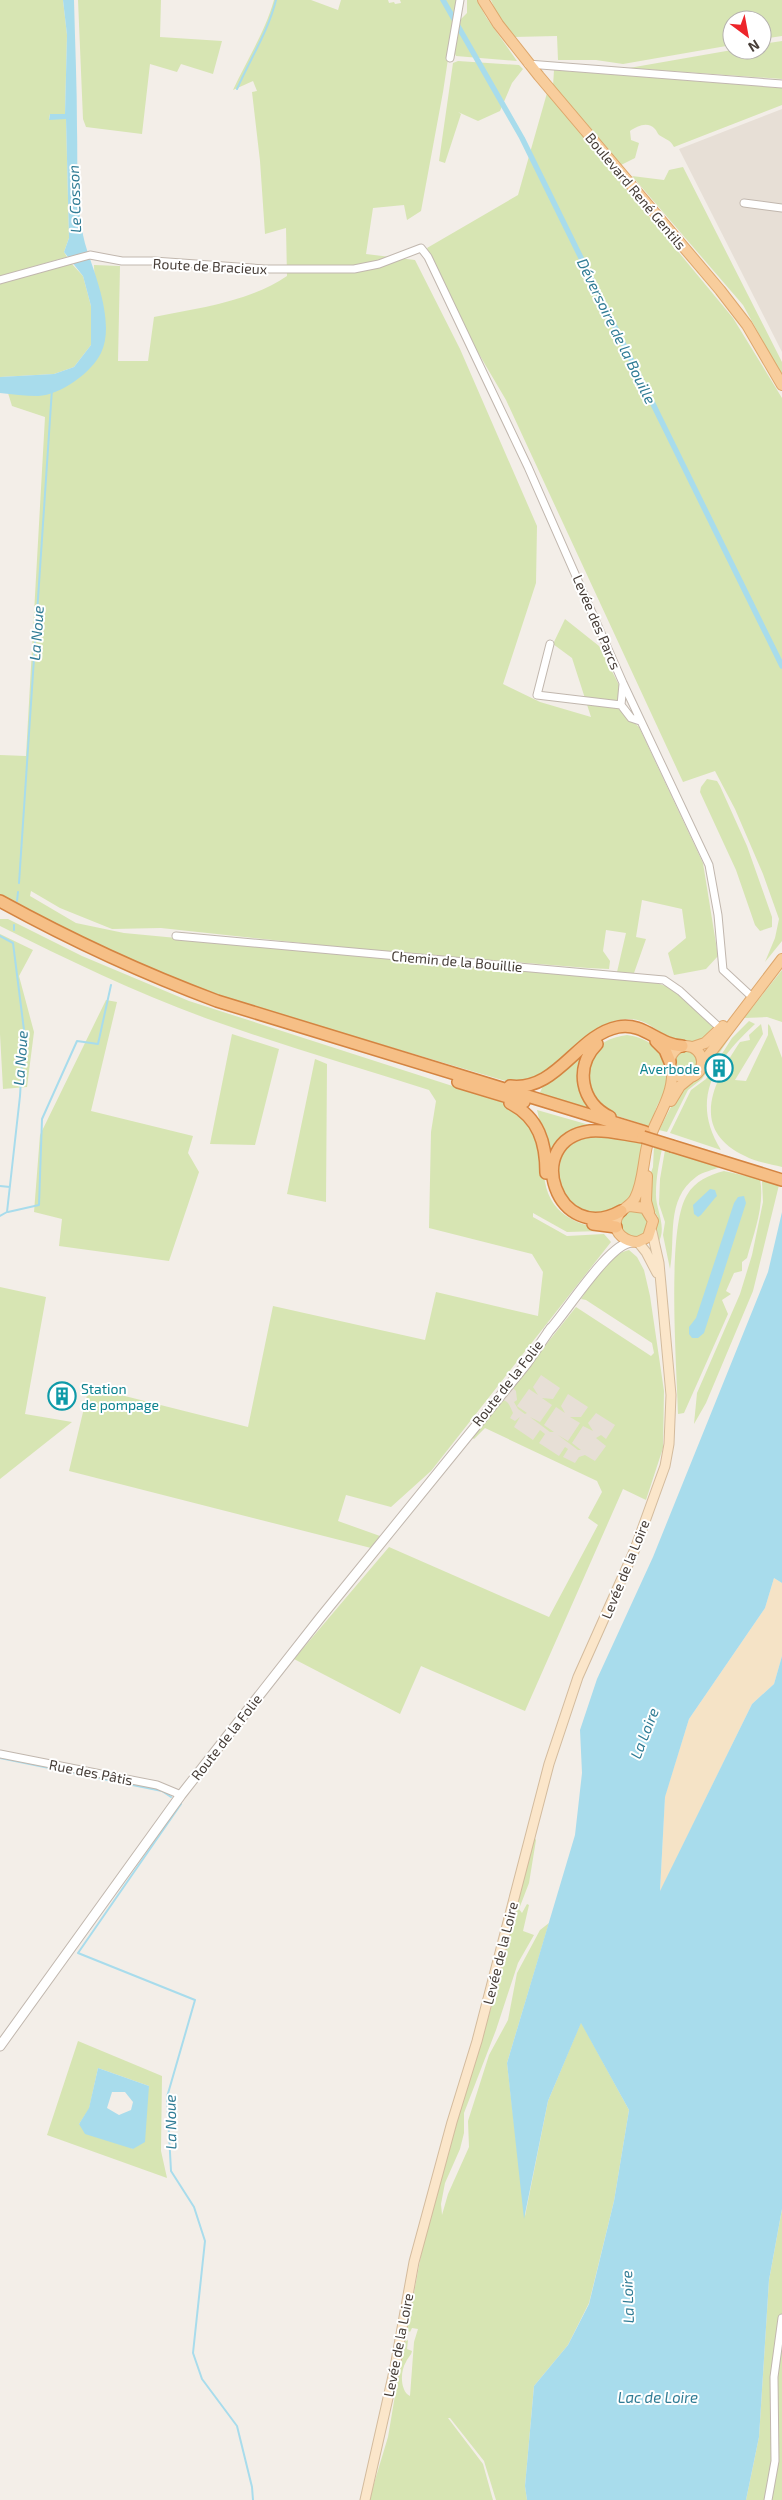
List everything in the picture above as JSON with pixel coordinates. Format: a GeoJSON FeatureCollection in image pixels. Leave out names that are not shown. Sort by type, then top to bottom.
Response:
{"type":"FeatureCollection","features":[{"type":"Feature","properties":{"kind":"highway"},"geometry":{"type":"LineString","coordinates":[[0,901],[57,932],[168,983],[246,1010],[627,1126]]}},
{"type":"Feature","properties":{"kind":"highway"},"geometry":{"type":"LineString","coordinates":[[0,909],[81,952],[175,992],[224,1009],[491,1093],[673,1143],[775,1174],[782,1180]]}},
{"type":"Feature","properties":{"kind":"highway"},"geometry":{"type":"LineString","coordinates":[[479,1081],[515,1087],[531,1085],[556,1071],[603,1033],[622,1026],[641,1028],[671,1045],[687,1046]]}},
{"type":"Feature","properties":{"kind":"highway"},"geometry":{"type":"LineString","coordinates":[[644,1135],[602,1113],[589,1098],[583,1077],[584,1064],[599,1042],[613,1034],[634,1032],[648,1037],[660,1045],[668,1055],[671,1066]]}},
{"type":"Feature","properties":{"kind":"highway"},"geometry":{"type":"LineString","coordinates":[[491,1093],[519,1108],[533,1122],[544,1148],[548,1188],[552,1198],[565,1213],[588,1224],[617,1230]]}},
{"type":"Feature","properties":{"kind":"highway"},"geometry":{"type":"LineString","coordinates":[[625,1208],[613,1215],[594,1218],[571,1210],[564,1204],[555,1190],[553,1164],[555,1156],[566,1142],[582,1133],[600,1131],[644,1135]]}},
{"type":"Feature","properties":{"kind":"main road","name":"Boulevard René Gentils"},"geometry":{"type":"LineString","coordinates":[[483,0],[498,24],[528,64],[720,290],[747,325],[782,386]]}},
{"type":"Feature","properties":{"kind":"main road"},"geometry":{"type":"LineString","coordinates":[[661,1282],[646,1252],[635,1242],[622,1238],[617,1230],[616,1221],[640,1185],[654,1126],[671,1088],[673,1052],[687,1046],[705,1043],[751,996],[782,959]]}},
{"type":"Feature","properties":{"kind":"main road"},"geometry":{"type":"LineString","coordinates":[[635,1242],[643,1240],[652,1232],[654,1221],[649,1212],[646,1189],[651,1148],[667,1106],[680,1086],[698,1072],[751,996]]}},
{"type":"Feature","properties":{"kind":"main road"},"geometry":{"type":"LineString","coordinates":[[687,1046],[700,1054],[702,1064]]}},
{"type":"Feature","properties":{"kind":"main road"},"geometry":{"type":"LineString","coordinates":[[671,1066],[680,1077],[691,1077]]}},
{"type":"Feature","properties":{"kind":"main road"},"geometry":{"type":"LineString","coordinates":[[625,1208],[640,1206],[649,1212]]}},
{"type":"Feature","properties":{"kind":"main road","name":"Levée de la Loire"},"geometry":{"type":"LineString","coordinates":[[365,2500],[395,2367],[414,2262],[452,2122],[477,2041],[549,1764],[578,1677],[631,1557],[658,1487],[668,1451],[672,1419],[661,1282],[652,1232]]}},
{"type":"Feature","properties":{"kind":"street"},"geometry":{"type":"LineString","coordinates":[[450,58],[460,0]]}},
{"type":"Feature","properties":{"kind":"street"},"geometry":{"type":"LineString","coordinates":[[528,64],[782,84]]}},
{"type":"Feature","properties":{"kind":"street"},"geometry":{"type":"LineString","coordinates":[[744,203],[782,208]]}},
{"type":"Feature","properties":{"kind":"street","name":"Route de Bracieux"},"geometry":{"type":"LineString","coordinates":[[1,280],[43,270],[90,255],[142,263],[154,261],[265,269],[354,269],[379,264],[421,248]]}},
{"type":"Feature","properties":{"kind":"street","name":"Levée des Parcs"},"geometry":{"type":"LineString","coordinates":[[421,248],[428,256],[528,467],[623,684],[708,865],[718,915],[723,970],[751,996]]}},
{"type":"Feature","properties":{"kind":"street"},"geometry":{"type":"LineString","coordinates":[[550,644],[537,695],[621,705]]}},
{"type":"Feature","properties":{"kind":"street"},"geometry":{"type":"LineString","coordinates":[[623,684],[621,705],[631,718],[640,721]]}},
{"type":"Feature","properties":{"kind":"street","name":"Chemin de la Bouillie"},"geometry":{"type":"LineString","coordinates":[[176,936],[664,980],[721,1028]]}},
{"type":"Feature","properties":{"kind":"street","name":"Route de la Folie"},"geometry":{"type":"LineString","coordinates":[[607,1258],[617,1230]]}},
{"type":"Feature","properties":{"kind":"street","name":"Route de la Folie"},"geometry":{"type":"LineString","coordinates":[[0,2046],[181,1795],[465,1438],[517,1368],[552,1328],[607,1258],[625,1243],[635,1242]]}},
{"type":"Feature","properties":{"kind":"street","name":"Rue des Pâtis"},"geometry":{"type":"LineString","coordinates":[[0,1754],[157,1785],[181,1795]]}},
{"type":"Feature","properties":{"kind":"street"},"geometry":{"type":"LineString","coordinates":[[768,2500],[775,2461],[774,2377],[782,2318]]}},
{"type":"Feature","properties":{"kind":"shaded area"},"geometry":{"type":"Polygon","coordinates":[[[782,109],[782,352],[679,149],[782,109]]]}},
{"type":"Feature","properties":{"kind":"shaded area"},"geometry":{"type":"Polygon","coordinates":[[[530,1364],[620,1428],[591,1471],[558,1457],[491,1414],[530,1364]]]}},
{"type":"Feature","properties":{"kind":"green space"},"geometry":{"type":"Polygon","coordinates":[[[0,0],[63,0],[67,35],[65,114],[50,114],[49,119],[66,119],[69,238],[64,252],[67,257],[0,276],[0,0]]]}},
{"type":"Feature","properties":{"kind":"green space"},"geometry":{"type":"Polygon","coordinates":[[[78,0],[161,0],[160,37],[222,41],[213,74],[181,64],[177,72],[150,64],[142,134],[86,127],[83,119],[78,0]]]}},
{"type":"Feature","properties":{"kind":"green space"},"geometry":{"type":"Polygon","coordinates":[[[274,0],[311,0],[338,10],[341,0],[388,0],[389,3],[394,2],[395,4],[401,3],[400,0],[457,0],[443,92],[421,211],[407,220],[404,205],[373,208],[366,254],[415,260],[460,349],[537,526],[536,583],[503,684],[540,702],[591,717],[572,658],[553,644],[565,619],[599,646],[619,685],[618,708],[639,727],[703,863],[718,956],[706,969],[674,975],[668,953],[686,938],[682,909],[642,900],[636,937],[646,939],[634,973],[617,972],[626,933],[606,930],[603,951],[610,961],[609,969],[367,950],[161,928],[112,929],[60,908],[31,891],[30,896],[76,923],[124,933],[657,983],[671,988],[716,1027],[699,1043],[672,1038],[637,1020],[616,1020],[591,1034],[545,1073],[529,1080],[509,1082],[237,1002],[154,972],[28,912],[0,894],[0,755],[26,756],[45,417],[12,406],[8,393],[47,391],[97,353],[94,265],[120,266],[118,361],[148,361],[154,317],[240,298],[272,285],[287,276],[286,228],[265,234],[260,161],[252,92],[257,91],[253,81],[233,90],[261,35],[274,0]]]}},
{"type":"Feature","properties":{"kind":"green space"},"geometry":{"type":"Polygon","coordinates":[[[467,0],[477,0],[486,17],[517,61],[456,56],[454,52],[461,19],[467,13],[467,0]]]}},
{"type":"Feature","properties":{"kind":"green space"},"geometry":{"type":"Polygon","coordinates":[[[491,0],[782,0],[782,36],[772,38],[772,10],[722,10],[722,47],[623,64],[596,60],[558,60],[557,36],[513,37],[497,14],[491,0]]]}},
{"type":"Feature","properties":{"kind":"green space"},"geometry":{"type":"Polygon","coordinates":[[[782,41],[782,79],[629,68],[722,52],[722,60],[772,60],[772,42],[782,41]]]}},
{"type":"Feature","properties":{"kind":"green space"},"geometry":{"type":"Polygon","coordinates":[[[458,61],[519,65],[523,69],[512,83],[500,111],[478,121],[458,112],[461,114],[445,163],[439,161],[453,63],[458,61]]]}},
{"type":"Feature","properties":{"kind":"green space"},"geometry":{"type":"Polygon","coordinates":[[[554,70],[782,88],[782,105],[674,147],[649,125],[639,126],[630,131],[631,140],[639,143],[635,158],[621,165],[553,86],[554,70]]]}},
{"type":"Feature","properties":{"kind":"green space"},"geometry":{"type":"Polygon","coordinates":[[[547,93],[733,318],[782,398],[782,941],[765,962],[775,938],[779,919],[763,874],[735,809],[715,771],[683,782],[506,400],[466,332],[427,248],[518,195],[547,93]]]}},
{"type":"Feature","properties":{"kind":"green space"},"geometry":{"type":"Polygon","coordinates":[[[683,167],[782,362],[782,376],[743,305],[632,176],[664,180],[669,170],[683,167]]]}},
{"type":"Feature","properties":{"kind":"green space"},"geometry":{"type":"Polygon","coordinates":[[[71,263],[83,276],[91,306],[91,345],[74,367],[54,374],[0,377],[0,283],[71,263]]]}},
{"type":"Feature","properties":{"kind":"green space"},"geometry":{"type":"Polygon","coordinates":[[[707,779],[717,781],[720,786],[747,846],[772,917],[772,927],[760,931],[755,925],[736,870],[700,792],[707,779]]]}},
{"type":"Feature","properties":{"kind":"green space"},"geometry":{"type":"Polygon","coordinates":[[[0,919],[8,919],[82,956],[189,1001],[499,1101],[525,1117],[537,1132],[541,1147],[546,1188],[558,1208],[566,1216],[576,1221],[598,1229],[611,1231],[615,1234],[601,1231],[567,1232],[533,1213],[533,1217],[567,1236],[604,1234],[611,1242],[431,1471],[391,1507],[346,1495],[338,1521],[380,1536],[371,1548],[69,1471],[89,1387],[248,1427],[273,1306],[425,1340],[436,1292],[538,1316],[543,1272],[532,1254],[429,1228],[431,1132],[436,1101],[429,1090],[263,1038],[181,1009],[103,976],[26,939],[0,926],[0,919]]]}},
{"type":"Feature","properties":{"kind":"green space"},"geometry":{"type":"Polygon","coordinates":[[[0,934],[33,950],[19,976],[34,1032],[27,1087],[3,1089],[0,1034],[0,934]]]}},
{"type":"Feature","properties":{"kind":"green space"},"geometry":{"type":"Polygon","coordinates":[[[782,970],[782,1022],[767,1017],[744,1018],[782,970]]]}},
{"type":"Feature","properties":{"kind":"green space"},"geometry":{"type":"Polygon","coordinates":[[[106,1000],[117,1002],[91,1111],[193,1136],[188,1153],[199,1172],[169,1261],[59,1246],[62,1219],[34,1212],[40,1135],[106,1000]]]}},
{"type":"Feature","properties":{"kind":"green space"},"geometry":{"type":"Polygon","coordinates":[[[749,1021],[755,1024],[729,1052],[719,1066],[711,1081],[707,1097],[707,1114],[712,1131],[721,1150],[670,1133],[691,1090],[706,1079],[732,1038],[749,1021]]]}},
{"type":"Feature","properties":{"kind":"green space"},"geometry":{"type":"Polygon","coordinates":[[[761,1024],[763,1034],[735,1080],[746,1081],[768,1035],[768,1024],[782,1058],[782,1167],[749,1158],[727,1145],[717,1132],[712,1118],[711,1104],[722,1072],[740,1042],[750,1040],[749,1035],[761,1024]]]}},
{"type":"Feature","properties":{"kind":"green space"},"geometry":{"type":"Polygon","coordinates":[[[232,1034],[279,1049],[255,1145],[210,1144],[232,1034]]]}},
{"type":"Feature","properties":{"kind":"green space"},"geometry":{"type":"Polygon","coordinates":[[[727,1034],[730,1037],[702,1079],[688,1090],[667,1132],[659,1130],[674,1101],[689,1082],[705,1072],[708,1063],[727,1034]]]}},
{"type":"Feature","properties":{"kind":"green space"},"geometry":{"type":"Polygon","coordinates":[[[627,1035],[651,1044],[666,1062],[668,1079],[651,1127],[605,1112],[589,1094],[587,1069],[590,1055],[604,1042],[627,1035]]]}},
{"type":"Feature","properties":{"kind":"green space"},"geometry":{"type":"Polygon","coordinates":[[[592,1045],[581,1070],[597,1113],[539,1095],[544,1083],[592,1045]]]}},
{"type":"Feature","properties":{"kind":"green space"},"geometry":{"type":"Polygon","coordinates":[[[686,1049],[691,1050],[697,1056],[697,1066],[691,1072],[686,1073],[681,1072],[675,1066],[674,1061],[675,1056],[681,1050],[686,1049]]]}},
{"type":"Feature","properties":{"kind":"green space"},"geometry":{"type":"Polygon","coordinates":[[[315,1059],[327,1064],[326,1202],[287,1194],[315,1059]]]}},
{"type":"Feature","properties":{"kind":"green space"},"geometry":{"type":"Polygon","coordinates":[[[537,1110],[593,1126],[583,1129],[549,1160],[537,1110]]]}},
{"type":"Feature","properties":{"kind":"green space"},"geometry":{"type":"Polygon","coordinates":[[[595,1134],[645,1144],[635,1189],[628,1202],[602,1216],[575,1210],[561,1191],[556,1180],[560,1161],[566,1149],[575,1141],[595,1134]]]}},
{"type":"Feature","properties":{"kind":"green space"},"geometry":{"type":"Polygon","coordinates":[[[654,1146],[662,1149],[656,1187],[656,1199],[662,1231],[658,1243],[656,1232],[658,1217],[650,1204],[649,1178],[653,1167],[654,1146]]]}},
{"type":"Feature","properties":{"kind":"green space"},"geometry":{"type":"Polygon","coordinates":[[[665,1150],[721,1166],[696,1177],[686,1186],[680,1197],[674,1220],[670,1269],[663,1235],[665,1222],[659,1204],[660,1179],[665,1150]]]}},
{"type":"Feature","properties":{"kind":"green space"},"geometry":{"type":"Polygon","coordinates":[[[724,1171],[760,1179],[760,1209],[747,1258],[742,1262],[742,1271],[734,1273],[726,1291],[731,1294],[722,1300],[728,1314],[684,1413],[678,1414],[674,1300],[677,1237],[681,1212],[687,1195],[698,1182],[724,1171]]]}},
{"type":"Feature","properties":{"kind":"green space"},"geometry":{"type":"Polygon","coordinates":[[[762,1181],[779,1185],[753,1291],[706,1403],[694,1424],[697,1393],[740,1294],[752,1255],[763,1202],[762,1181]]]}},
{"type":"Feature","properties":{"kind":"green space"},"geometry":{"type":"Polygon","coordinates":[[[634,1209],[644,1213],[648,1223],[644,1233],[634,1237],[624,1233],[620,1223],[624,1213],[634,1209]]]}},
{"type":"Feature","properties":{"kind":"green space"},"geometry":{"type":"Polygon","coordinates":[[[629,1250],[637,1257],[644,1270],[650,1296],[664,1391],[663,1448],[646,1500],[623,1489],[525,1711],[421,1666],[400,1714],[294,1659],[389,1547],[549,1617],[598,1525],[588,1518],[602,1492],[597,1481],[485,1428],[474,1439],[471,1437],[501,1400],[504,1400],[509,1404],[513,1413],[510,1418],[515,1421],[520,1417],[514,1427],[533,1440],[540,1430],[545,1434],[539,1443],[559,1456],[565,1447],[568,1449],[563,1457],[575,1463],[579,1457],[585,1455],[595,1461],[606,1446],[596,1438],[601,1435],[606,1439],[615,1425],[596,1413],[588,1423],[593,1431],[583,1426],[572,1443],[581,1450],[578,1450],[558,1435],[568,1441],[580,1423],[570,1417],[581,1417],[588,1407],[568,1394],[561,1406],[565,1413],[556,1407],[544,1425],[554,1432],[550,1432],[530,1417],[540,1422],[552,1405],[542,1398],[553,1399],[560,1388],[541,1375],[533,1387],[538,1395],[529,1389],[517,1406],[527,1413],[525,1414],[518,1409],[514,1402],[517,1400],[516,1391],[512,1387],[576,1307],[651,1356],[654,1353],[652,1343],[586,1300],[581,1299],[608,1263],[614,1257],[629,1250]]]}},
{"type":"Feature","properties":{"kind":"green space"},"geometry":{"type":"Polygon","coordinates":[[[0,1287],[46,1297],[25,1414],[72,1422],[0,1479],[0,1287]]]}},
{"type":"Feature","properties":{"kind":"green space"},"geometry":{"type":"Polygon","coordinates":[[[534,1837],[536,1840],[529,1883],[519,1909],[522,1913],[527,1904],[529,1905],[523,1931],[534,1935],[518,1963],[496,2030],[464,2113],[464,2133],[460,2149],[445,2183],[441,2204],[442,2215],[448,2194],[469,2147],[468,2121],[489,2055],[508,2020],[517,1973],[540,1930],[549,1923],[507,2063],[525,2216],[548,2101],[581,2022],[629,2110],[614,2201],[589,2303],[568,2345],[534,2386],[525,2486],[527,2500],[496,2500],[484,2461],[450,2418],[448,2418],[483,2464],[493,2500],[369,2500],[388,2437],[404,2342],[408,2340],[407,2349],[412,2351],[404,2366],[402,2380],[404,2390],[410,2396],[414,2342],[418,2329],[412,2328],[410,2332],[407,2330],[428,2218],[492,2005],[534,1837]]]}},
{"type":"Feature","properties":{"kind":"green space"},"geometry":{"type":"Polygon","coordinates":[[[78,2041],[162,2076],[161,2151],[167,2178],[47,2135],[78,2041]],[[98,2068],[89,2109],[79,2124],[133,2149],[149,2086],[98,2068]]]}},
{"type":"Feature","properties":{"kind":"green space"},"geometry":{"type":"Polygon","coordinates":[[[782,2209],[782,2500],[746,2500],[759,2437],[769,2280],[782,2209]]]}},
{"type":"Feature","properties":{"kind":"sand"},"geometry":{"type":"Polygon","coordinates":[[[774,1578],[782,1583],[782,1656],[774,1684],[752,1704],[660,1892],[665,1796],[689,1719],[765,1608],[774,1578]]]}},
{"type":"Feature","properties":{"kind":"water","name":"Le Cosson"},"geometry":{"type":"Polygon","coordinates":[[[63,0],[74,0],[79,205],[83,235],[103,301],[106,328],[105,341],[101,353],[91,368],[75,381],[56,392],[38,396],[0,393],[0,377],[54,374],[74,367],[91,345],[91,306],[83,276],[64,252],[69,238],[66,119],[49,120],[50,114],[65,114],[67,35],[63,0]]]}},
{"type":"Feature","properties":{"kind":"water"},"geometry":{"type":"Polygon","coordinates":[[[710,1189],[715,1190],[717,1196],[698,1217],[694,1214],[693,1205],[710,1189]]]}},
{"type":"Feature","properties":{"kind":"water"},"geometry":{"type":"Polygon","coordinates":[[[744,1196],[746,1203],[704,1333],[698,1338],[692,1338],[689,1334],[689,1327],[696,1318],[734,1203],[738,1197],[744,1196]]]}},
{"type":"Feature","properties":{"kind":"water","name":"Lac de Loire"},"geometry":{"type":"Polygon","coordinates":[[[782,1212],[782,1583],[774,1578],[765,1608],[689,1719],[665,1797],[660,1891],[752,1704],[774,1684],[782,1656],[782,2209],[769,2280],[759,2437],[746,2500],[527,2500],[525,2486],[534,2386],[568,2345],[589,2304],[614,2201],[629,2110],[581,2023],[548,2101],[524,2219],[507,2063],[575,1835],[582,1773],[580,1730],[597,1679],[653,1557],[768,1272],[782,1212]]]}},
{"type":"Feature","properties":{"kind":"water"},"geometry":{"type":"Polygon","coordinates":[[[98,2068],[149,2086],[145,2142],[133,2149],[85,2134],[79,2124],[89,2108],[98,2068]],[[112,2092],[107,2108],[119,2115],[131,2110],[133,2102],[125,2092],[112,2092]]]}},
{"type":"Feature","properties":{"kind":"waterway"},"geometry":{"type":"LineString","coordinates":[[237,89],[264,34],[276,0]]}},
{"type":"Feature","properties":{"kind":"waterway","name":"Déversoire de la Bouille"},"geometry":{"type":"LineString","coordinates":[[443,0],[522,138],[782,666]]}},
{"type":"Feature","properties":{"kind":"waterway","name":"La Noue"},"geometry":{"type":"LineString","coordinates":[[19,883],[52,389]]}},
{"type":"Feature","properties":{"kind":"waterway","name":"La Noue"},"geometry":{"type":"LineString","coordinates":[[17,901],[18,892]]}},
{"type":"Feature","properties":{"kind":"waterway","name":"La Noue"},"geometry":{"type":"LineString","coordinates":[[14,925],[14,930]]}},
{"type":"Feature","properties":{"kind":"waterway","name":"La Noue"},"geometry":{"type":"LineString","coordinates":[[0,936],[13,943],[24,1030],[20,1096],[7,1212],[0,1216]]}},
{"type":"Feature","properties":{"kind":"waterway"},"geometry":{"type":"LineString","coordinates":[[8,1212],[39,1205],[42,1119],[77,1041],[98,1044],[111,985]]}},
{"type":"Feature","properties":{"kind":"waterway","name":"La Noue"},"geometry":{"type":"LineString","coordinates":[[0,1186],[10,1187]]}},
{"type":"Feature","properties":{"kind":"waterway","name":"La Noue"},"geometry":{"type":"LineString","coordinates":[[0,1758],[162,1791],[171,1797]]}},
{"type":"Feature","properties":{"kind":"waterway","name":"La Noue"},"geometry":{"type":"LineString","coordinates":[[181,1804],[78,1953],[195,2000],[167,2097],[171,2171],[194,2207],[205,2241],[193,2353],[202,2379],[237,2426],[252,2487],[253,2500]]}},
{"type":"Feature","properties":{"kind":"place","name":"Averbode"},"geometry":{"type":"Point","coordinates":[719,1068]}},
{"type":"Feature","properties":{"kind":"place","name":"Station de pompage"},"geometry":{"type":"Point","coordinates":[62,1396]}},
{"type":"Feature","properties":{"kind":"water label","name":"La Loire"},"geometry":{"type":"Point","coordinates":[644,1733]}},
{"type":"Feature","properties":{"kind":"water label","name":"La Loire"},"geometry":{"type":"Point","coordinates":[627,2297]}}]}
